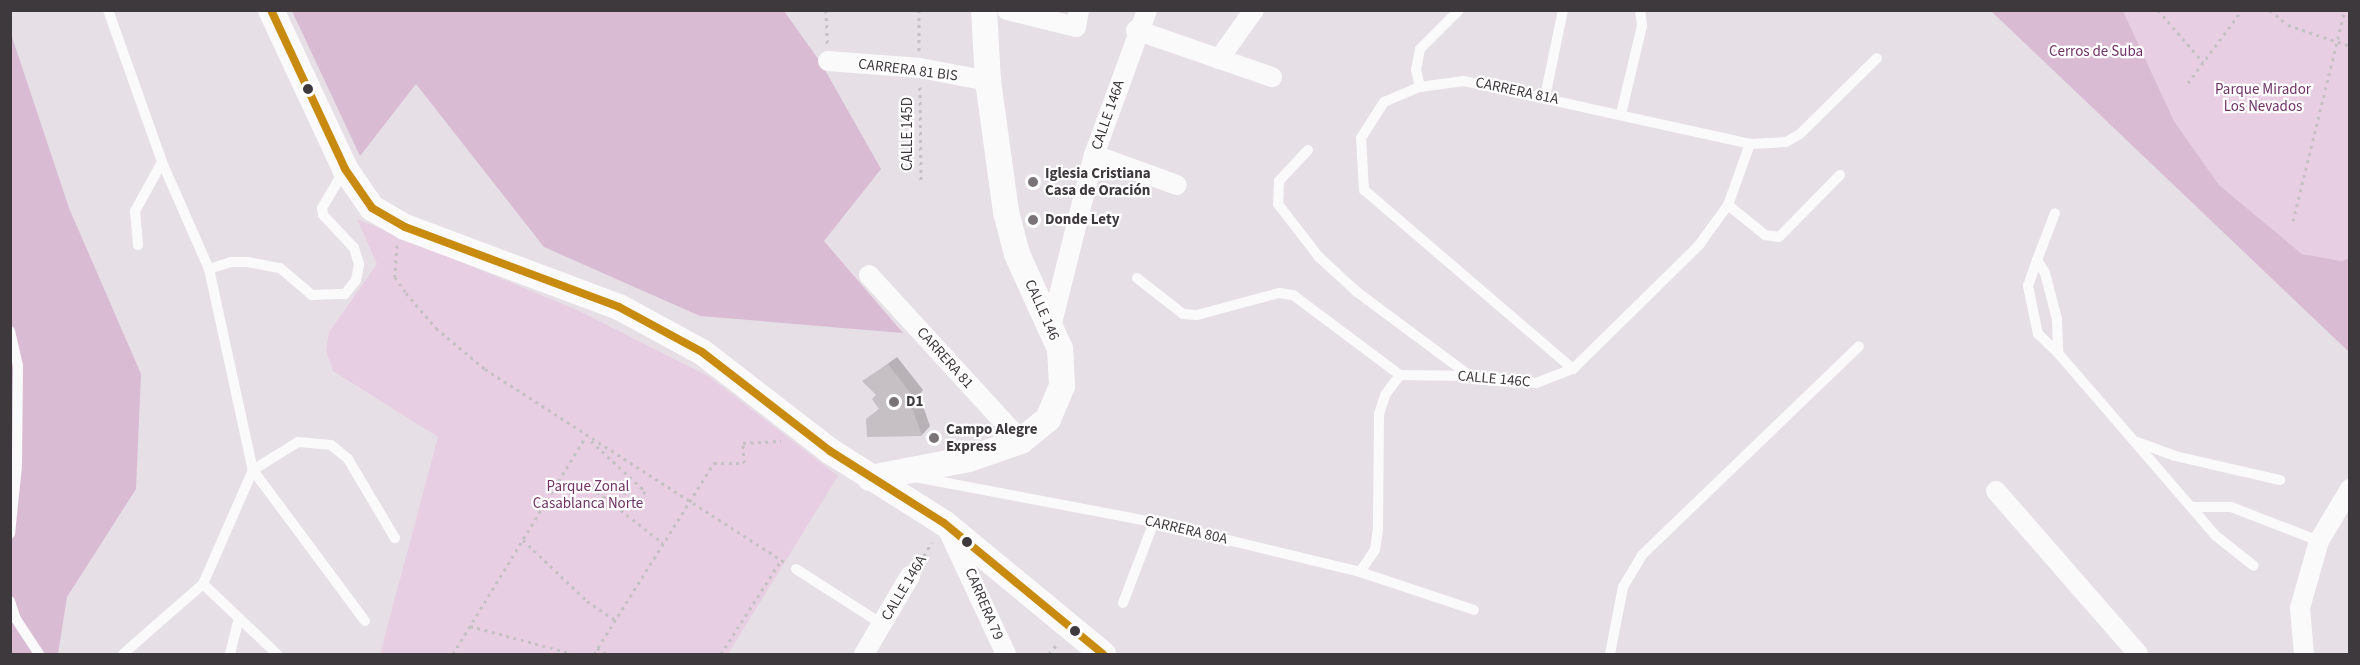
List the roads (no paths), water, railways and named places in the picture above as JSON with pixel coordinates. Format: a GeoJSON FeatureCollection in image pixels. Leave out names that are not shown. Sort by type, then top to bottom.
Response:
{"type":"FeatureCollection","features":[{"type":"Feature","properties":{"kind":"street"},"geometry":{"type":"LineString","coordinates":[[271,10],[345,170],[372,208],[405,227],[619,307],[702,352],[815,439],[881,475],[944,523],[1102,654]]}},
{"type":"Feature","properties":{"kind":"street","name":"CALLE 146"},"geometry":{"type":"LineString","coordinates":[[881,475],[969,459],[1021,441],[1048,418],[1062,386],[1060,349],[1014,243],[1006,212],[988,81],[984,10]]}},
{"type":"Feature","properties":{"kind":"street"},"geometry":{"type":"LineString","coordinates":[[1007,10],[1078,19]]}},
{"type":"Feature","properties":{"kind":"street","name":"CALLE 146A"},"geometry":{"type":"LineString","coordinates":[[1051,327],[1094,155],[1136,30],[1147,10]]}},
{"type":"Feature","properties":{"kind":"street"},"geometry":{"type":"LineString","coordinates":[[1219,59],[1254,10]]}},
{"type":"Feature","properties":{"kind":"street"},"geometry":{"type":"LineString","coordinates":[[1136,30],[1272,77]]}},
{"type":"Feature","properties":{"kind":"street","name":"CARRERA 81 BIS"},"geometry":{"type":"LineString","coordinates":[[828,61],[920,68],[988,81]]}},
{"type":"Feature","properties":{"kind":"street"},"geometry":{"type":"LineString","coordinates":[[1094,155],[1177,185]]}},
{"type":"Feature","properties":{"kind":"street","name":"CARRERA 81"},"geometry":{"type":"LineString","coordinates":[[869,275],[1021,441]]}},
{"type":"Feature","properties":{"kind":"street"},"geometry":{"type":"LineString","coordinates":[[2304,654],[2300,608],[2319,541],[2349,489]]}},
{"type":"Feature","properties":{"kind":"street"},"geometry":{"type":"LineString","coordinates":[[1996,491],[2138,654]]}},
{"type":"Feature","properties":{"kind":"street","name":"CARRERA 79"},"geometry":{"type":"LineString","coordinates":[[944,523],[967,564],[1006,654]]}},
{"type":"Feature","properties":{"kind":"street","name":"CALLE 146A"},"geometry":{"type":"LineString","coordinates":[[864,654],[910,576]]}},
{"type":"Feature","properties":{"kind":"lane"},"geometry":{"type":"LineString","coordinates":[[108,10],[162,162],[209,269],[253,470],[364,621]]}},
{"type":"Feature","properties":{"kind":"lane"},"geometry":{"type":"LineString","coordinates":[[1420,87],[1416,70],[1420,49],[1459,10]]}},
{"type":"Feature","properties":{"kind":"lane"},"geometry":{"type":"LineString","coordinates":[[1545,97],[1563,10]]}},
{"type":"Feature","properties":{"kind":"lane"},"geometry":{"type":"LineString","coordinates":[[1621,114],[1642,26],[1640,10]]}},
{"type":"Feature","properties":{"kind":"lane","name":"CARRERA 81A"},"geometry":{"type":"LineString","coordinates":[[1573,369],[1364,190],[1360,138],[1384,102],[1420,87],[1464,81],[1545,97],[1749,144],[1786,142],[1800,134],[1877,58]]}},
{"type":"Feature","properties":{"kind":"lane","name":"CALLE 146C"},"geometry":{"type":"LineString","coordinates":[[1400,375],[1470,376],[1536,383],[1573,369],[1699,245],[1728,205],[1749,144]]}},
{"type":"Feature","properties":{"kind":"lane"},"geometry":{"type":"LineString","coordinates":[[1308,150],[1279,181],[1278,204],[1318,258],[1357,292],[1470,376]]}},
{"type":"Feature","properties":{"kind":"lane"},"geometry":{"type":"LineString","coordinates":[[138,245],[135,211],[162,162]]}},
{"type":"Feature","properties":{"kind":"lane"},"geometry":{"type":"LineString","coordinates":[[209,269],[231,262],[248,262],[280,268],[312,295],[345,294],[356,280],[359,264],[354,248],[323,215],[322,208],[345,170]]}},
{"type":"Feature","properties":{"kind":"lane"},"geometry":{"type":"LineString","coordinates":[[1728,205],[1766,235],[1779,237],[1839,175]]}},
{"type":"Feature","properties":{"kind":"lane"},"geometry":{"type":"LineString","coordinates":[[2055,213],[2028,286],[2038,334],[2058,353],[2216,536],[2254,566]]}},
{"type":"Feature","properties":{"kind":"lane"},"geometry":{"type":"LineString","coordinates":[[2037,260],[2045,273],[2057,319],[2058,353]]}},
{"type":"Feature","properties":{"kind":"lane"},"geometry":{"type":"LineString","coordinates":[[1137,278],[1183,314],[1197,315],[1279,293],[1293,295],[1400,375],[1385,395],[1379,414],[1378,529],[1375,550],[1360,572]]}},
{"type":"Feature","properties":{"kind":"lane"},"geometry":{"type":"LineString","coordinates":[[10,331],[18,366],[10,534]]}},
{"type":"Feature","properties":{"kind":"lane"},"geometry":{"type":"LineString","coordinates":[[1610,654],[1623,587],[1642,555],[1859,346]]}},
{"type":"Feature","properties":{"kind":"lane"},"geometry":{"type":"LineString","coordinates":[[2134,441],[2175,456],[2280,480]]}},
{"type":"Feature","properties":{"kind":"lane"},"geometry":{"type":"LineString","coordinates":[[123,654],[203,584],[253,470],[298,442],[331,445],[348,459],[395,538]]}},
{"type":"Feature","properties":{"kind":"lane","name":"CARRERA 80A"},"geometry":{"type":"LineString","coordinates":[[881,475],[1154,522],[1360,572],[1474,610]]}},
{"type":"Feature","properties":{"kind":"lane"},"geometry":{"type":"LineString","coordinates":[[2192,507],[2231,507],[2319,541]]}},
{"type":"Feature","properties":{"kind":"lane"},"geometry":{"type":"LineString","coordinates":[[1123,603],[1154,522]]}},
{"type":"Feature","properties":{"kind":"lane"},"geometry":{"type":"LineString","coordinates":[[796,569],[882,624]]}},
{"type":"Feature","properties":{"kind":"lane"},"geometry":{"type":"LineString","coordinates":[[203,584],[277,654]]}},
{"type":"Feature","properties":{"kind":"lane"},"geometry":{"type":"LineString","coordinates":[[10,601],[16,619],[39,654]]}},
{"type":"Feature","properties":{"kind":"lane"},"geometry":{"type":"LineString","coordinates":[[230,654],[239,619]]}},
{"type":"Feature","properties":{"kind":"place","name":"Iglesia Cristiana Casa de Oración"},"geometry":{"type":"Point","coordinates":[1033,182]}},
{"type":"Feature","properties":{"kind":"place","name":"Donde Lety"},"geometry":{"type":"Point","coordinates":[1033,220]}},
{"type":"Feature","properties":{"kind":"place","name":"D1"},"geometry":{"type":"Point","coordinates":[894,402]}},
{"type":"Feature","properties":{"kind":"place","name":"Campo Alegre Express"},"geometry":{"type":"Point","coordinates":[934,438]}},
{"type":"Feature","properties":{"kind":"park label","name":"Cerros de Suba"},"geometry":{"type":"Point","coordinates":[2096,52]}},
{"type":"Feature","properties":{"kind":"park label","name":"Parque Mirador Los Nevados"},"geometry":{"type":"Point","coordinates":[2263,98]}},
{"type":"Feature","properties":{"kind":"park label","name":"Parque Zonal Casablanca Norte"},"geometry":{"type":"Point","coordinates":[588,494]}}]}
